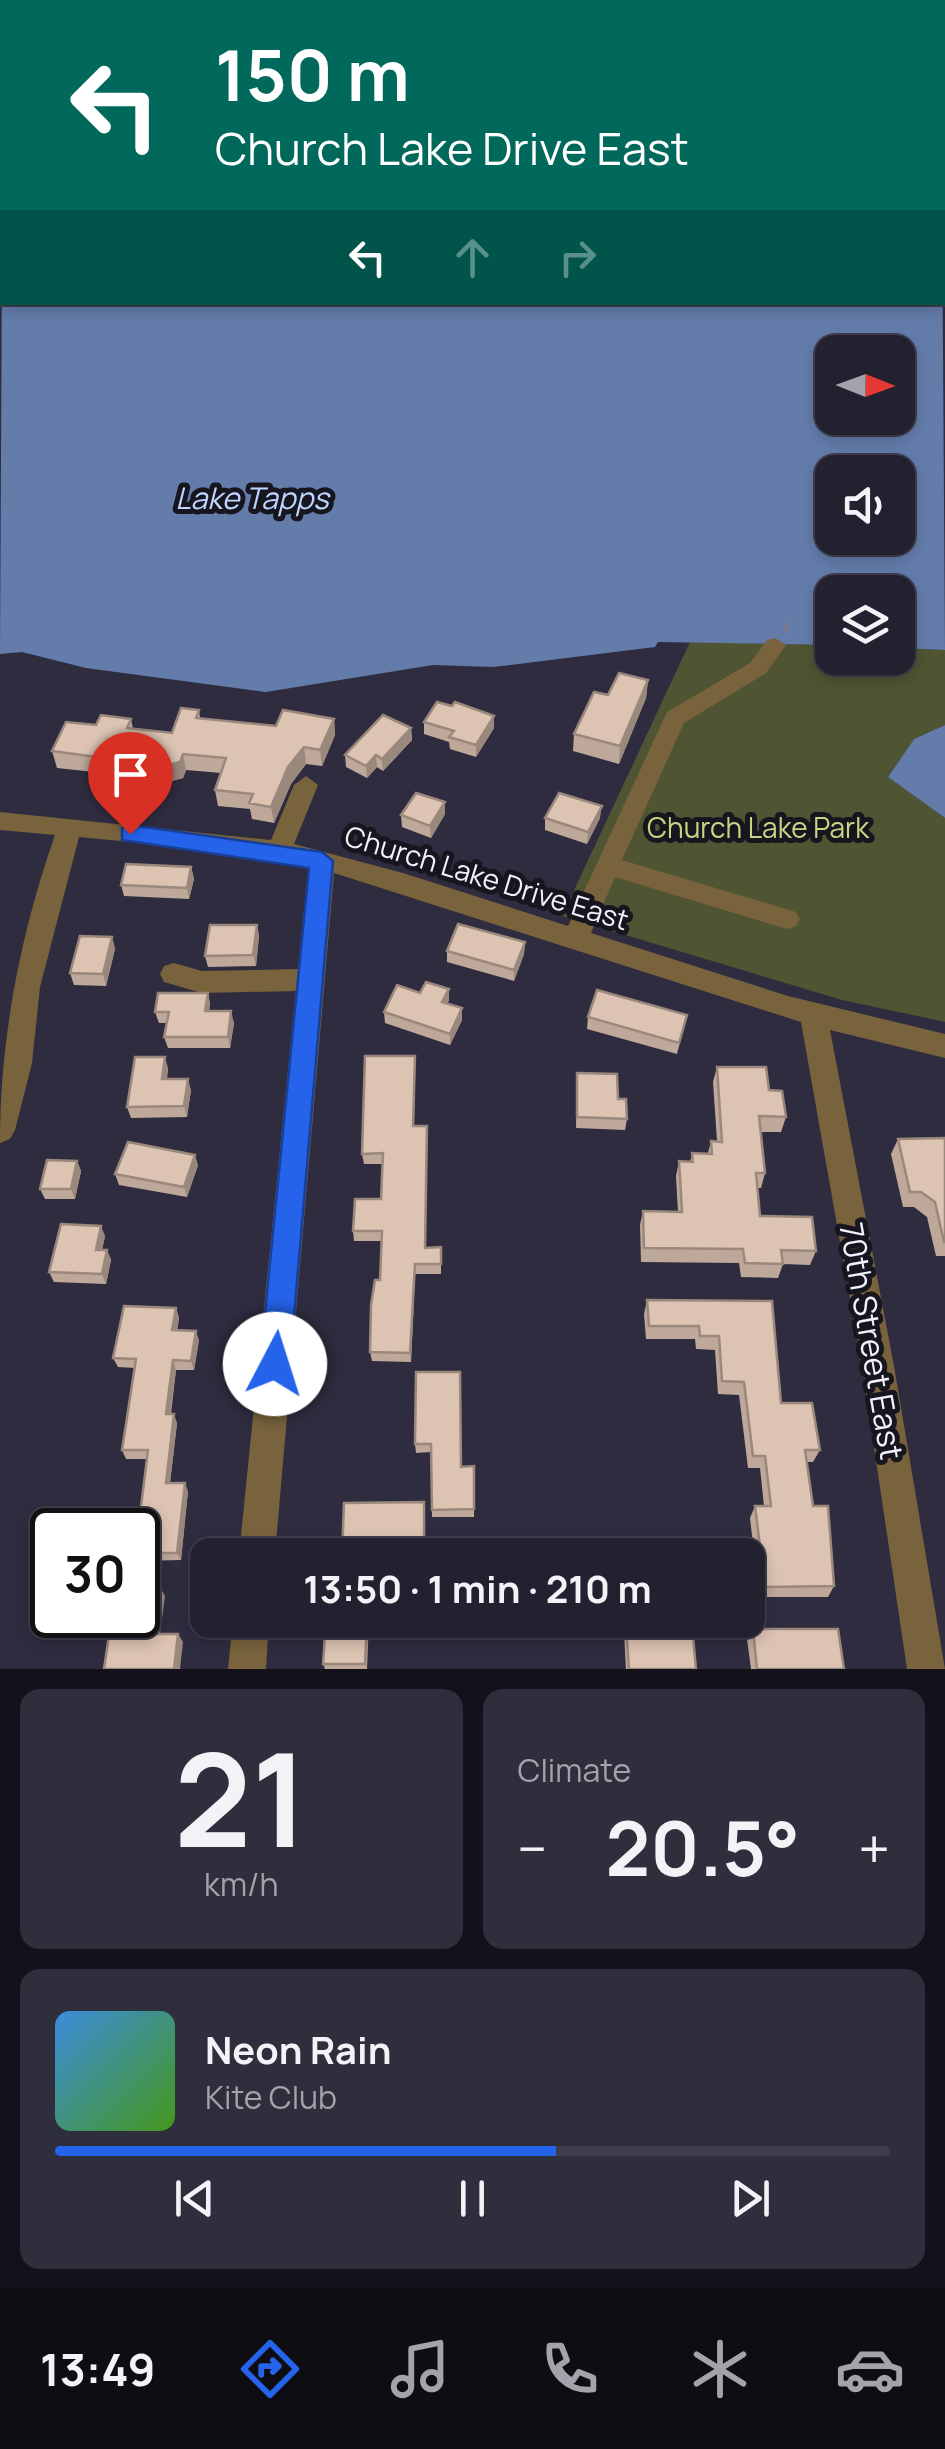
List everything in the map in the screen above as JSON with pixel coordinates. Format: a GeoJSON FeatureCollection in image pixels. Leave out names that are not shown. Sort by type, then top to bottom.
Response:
{"type":"FeatureCollection","features":[{"type":"Feature","properties":{"kind":"street"},"geometry":{"type":"LineString","coordinates":[[576,938],[674,718],[758,668],[776,644]]}},
{"type":"Feature","properties":{"kind":"street"},"geometry":{"type":"LineString","coordinates":[[279,852],[306,784]]}},
{"type":"Feature","properties":{"kind":"street","name":"Church Lake Drive East"},"geometry":{"type":"LineString","coordinates":[[0,821],[279,852],[322,861],[813,1014],[945,1046]]}},
{"type":"Feature","properties":{"kind":"street"},"geometry":{"type":"LineString","coordinates":[[0,1130],[18,1063],[26,987],[52,880],[70,828]]}},
{"type":"Feature","properties":{"kind":"street"},"geometry":{"type":"LineString","coordinates":[[260,1538],[322,861]]}},
{"type":"Feature","properties":{"kind":"street"},"geometry":{"type":"LineString","coordinates":[[607,865],[787,919]]}},
{"type":"Feature","properties":{"kind":"street"},"geometry":{"type":"LineString","coordinates":[[174,974],[202,982],[311,980]]}},
{"type":"Feature","properties":{"kind":"street","name":"70th Street East"},"geometry":{"type":"LineString","coordinates":[[813,1014],[878,1366],[926,1669]]}},
{"type":"Feature","properties":{"kind":"street"},"geometry":{"type":"LineString","coordinates":[[247,1669],[250,1638]]}},
{"type":"Feature","properties":{"kind":"green space","name":"Church Lake Park"},"geometry":{"type":"Polygon","coordinates":[[[690,642],[815,645],[815,675],[915,675],[915,649],[945,650],[945,725],[914,739],[888,777],[945,818],[945,1022],[842,1000],[562,916],[690,642]]]}},
{"type":"Feature","properties":{"kind":"water","name":"Lake Tapps"},"geometry":{"type":"Polygon","coordinates":[[[2,305],[943,305],[945,650],[915,649],[915,575],[815,575],[815,645],[658,642],[655,647],[493,667],[433,665],[266,692],[86,668],[22,652],[0,654],[2,305]]]}},
{"type":"Feature","properties":{"kind":"water"},"geometry":{"type":"Polygon","coordinates":[[[945,725],[945,818],[888,777],[914,739],[945,725]]]}},
{"type":"Feature","properties":{"kind":"building"},"geometry":{"type":"Polygon","coordinates":[[[619,673],[648,680],[620,746],[574,734],[594,692],[608,695],[619,673]]]}},
{"type":"Feature","properties":{"kind":"building"},"geometry":{"type":"Polygon","coordinates":[[[437,702],[452,706],[455,702],[494,716],[476,745],[449,737],[454,731],[424,722],[437,702]]]}},
{"type":"Feature","properties":{"kind":"building"},"geometry":{"type":"Polygon","coordinates":[[[181,708],[199,710],[196,718],[276,726],[283,710],[334,719],[320,750],[304,747],[288,767],[271,807],[249,803],[253,794],[215,790],[226,758],[183,754],[180,762],[169,765],[140,763],[130,790],[107,788],[119,760],[52,751],[66,722],[96,725],[101,715],[131,719],[127,728],[172,733],[181,708]]]}},
{"type":"Feature","properties":{"kind":"building"},"geometry":{"type":"Polygon","coordinates":[[[383,715],[411,728],[382,759],[376,755],[366,766],[345,755],[383,715]]]}},
{"type":"Feature","properties":{"kind":"building"},"geometry":{"type":"Polygon","coordinates":[[[416,793],[445,802],[430,826],[401,815],[416,793]]]}},
{"type":"Feature","properties":{"kind":"building"},"geometry":{"type":"Polygon","coordinates":[[[559,793],[602,806],[588,832],[545,818],[559,793]]]}},
{"type":"Feature","properties":{"kind":"building"},"geometry":{"type":"Polygon","coordinates":[[[126,864],[191,867],[187,888],[121,885],[126,864]]]}},
{"type":"Feature","properties":{"kind":"building"},"geometry":{"type":"Polygon","coordinates":[[[458,924],[525,942],[514,970],[447,951],[458,924]]]}},
{"type":"Feature","properties":{"kind":"building"},"geometry":{"type":"Polygon","coordinates":[[[210,925],[257,925],[253,955],[205,956],[210,925]]]}},
{"type":"Feature","properties":{"kind":"building"},"geometry":{"type":"Polygon","coordinates":[[[80,936],[112,937],[103,974],[70,973],[80,936]]]}},
{"type":"Feature","properties":{"kind":"building"},"geometry":{"type":"Polygon","coordinates":[[[426,982],[449,989],[442,1002],[462,1008],[450,1034],[384,1012],[397,985],[420,993],[426,982]]]}},
{"type":"Feature","properties":{"kind":"building"},"geometry":{"type":"Polygon","coordinates":[[[597,990],[687,1015],[679,1043],[588,1017],[597,990]]]}},
{"type":"Feature","properties":{"kind":"building"},"geometry":{"type":"Polygon","coordinates":[[[158,993],[208,993],[205,1011],[231,1011],[228,1037],[164,1037],[169,1012],[155,1012],[158,993]]]}},
{"type":"Feature","properties":{"kind":"building"},"geometry":{"type":"Polygon","coordinates":[[[365,1056],[415,1056],[413,1126],[427,1126],[425,1248],[441,1247],[441,1264],[415,1264],[410,1353],[370,1352],[371,1305],[375,1280],[380,1280],[382,1231],[353,1231],[355,1199],[381,1199],[383,1153],[362,1154],[365,1056]]]}},
{"type":"Feature","properties":{"kind":"building"},"geometry":{"type":"Polygon","coordinates":[[[135,1057],[165,1057],[162,1079],[188,1079],[184,1106],[127,1107],[135,1057]]]}},
{"type":"Feature","properties":{"kind":"building"},"geometry":{"type":"Polygon","coordinates":[[[717,1067],[766,1067],[769,1090],[782,1091],[786,1117],[759,1116],[765,1173],[756,1173],[760,1216],[812,1217],[816,1251],[781,1250],[783,1264],[745,1263],[743,1249],[644,1248],[643,1211],[682,1212],[679,1161],[693,1162],[692,1153],[712,1154],[711,1141],[722,1142],[717,1067]]]}},
{"type":"Feature","properties":{"kind":"building"},"geometry":{"type":"Polygon","coordinates":[[[577,1073],[617,1074],[618,1099],[626,1099],[627,1119],[577,1117],[577,1073]]]}},
{"type":"Feature","properties":{"kind":"building"},"geometry":{"type":"Polygon","coordinates":[[[945,1138],[944,1242],[935,1202],[921,1192],[910,1192],[898,1139],[945,1138]]]}},
{"type":"Feature","properties":{"kind":"building"},"geometry":{"type":"Polygon","coordinates":[[[128,1142],[195,1155],[184,1187],[115,1174],[128,1142]]]}},
{"type":"Feature","properties":{"kind":"building"},"geometry":{"type":"Polygon","coordinates":[[[47,1160],[77,1161],[71,1189],[40,1189],[47,1160]]]}},
{"type":"Feature","properties":{"kind":"building"},"geometry":{"type":"Polygon","coordinates":[[[61,1224],[101,1226],[96,1250],[107,1250],[102,1274],[49,1272],[61,1224]]]}},
{"type":"Feature","properties":{"kind":"building"},"geometry":{"type":"Polygon","coordinates":[[[647,1300],[772,1301],[781,1403],[812,1403],[820,1450],[805,1450],[813,1506],[828,1506],[834,1586],[765,1587],[765,1538],[759,1538],[755,1506],[771,1506],[765,1456],[753,1456],[744,1382],[722,1381],[719,1336],[700,1336],[699,1326],[649,1326],[647,1300]]]}},
{"type":"Feature","properties":{"kind":"building"},"geometry":{"type":"Polygon","coordinates":[[[124,1306],[176,1308],[172,1330],[196,1331],[191,1361],[173,1360],[166,1414],[174,1414],[166,1483],[185,1483],[177,1553],[160,1553],[160,1508],[141,1508],[148,1450],[122,1450],[136,1359],[113,1358],[124,1306]]]}},
{"type":"Feature","properties":{"kind":"building"},"geometry":{"type":"Polygon","coordinates":[[[416,1372],[460,1372],[461,1467],[474,1466],[474,1509],[432,1510],[431,1444],[415,1444],[416,1372]]]}},
{"type":"Feature","properties":{"kind":"building"},"geometry":{"type":"Polygon","coordinates":[[[424,1502],[424,1538],[343,1538],[344,1503],[424,1502]]]}},
{"type":"Feature","properties":{"kind":"building"},"geometry":{"type":"Polygon","coordinates":[[[765,1629],[838,1629],[844,1669],[757,1669],[754,1638],[765,1638],[765,1629]]]}},
{"type":"Feature","properties":{"kind":"building"},"geometry":{"type":"Polygon","coordinates":[[[178,1634],[174,1669],[104,1669],[109,1638],[178,1634]]]}},
{"type":"Feature","properties":{"kind":"building"},"geometry":{"type":"Polygon","coordinates":[[[325,1638],[366,1638],[365,1664],[323,1664],[325,1638]]]}},
{"type":"Feature","properties":{"kind":"building"},"geometry":{"type":"Polygon","coordinates":[[[627,1638],[693,1638],[696,1669],[629,1669],[627,1638]]]}},
{"type":"Feature","properties":{"kind":"route"},"geometry":{"type":"LineString","coordinates":[[130,834],[322,861],[275,1364]]}}]}
